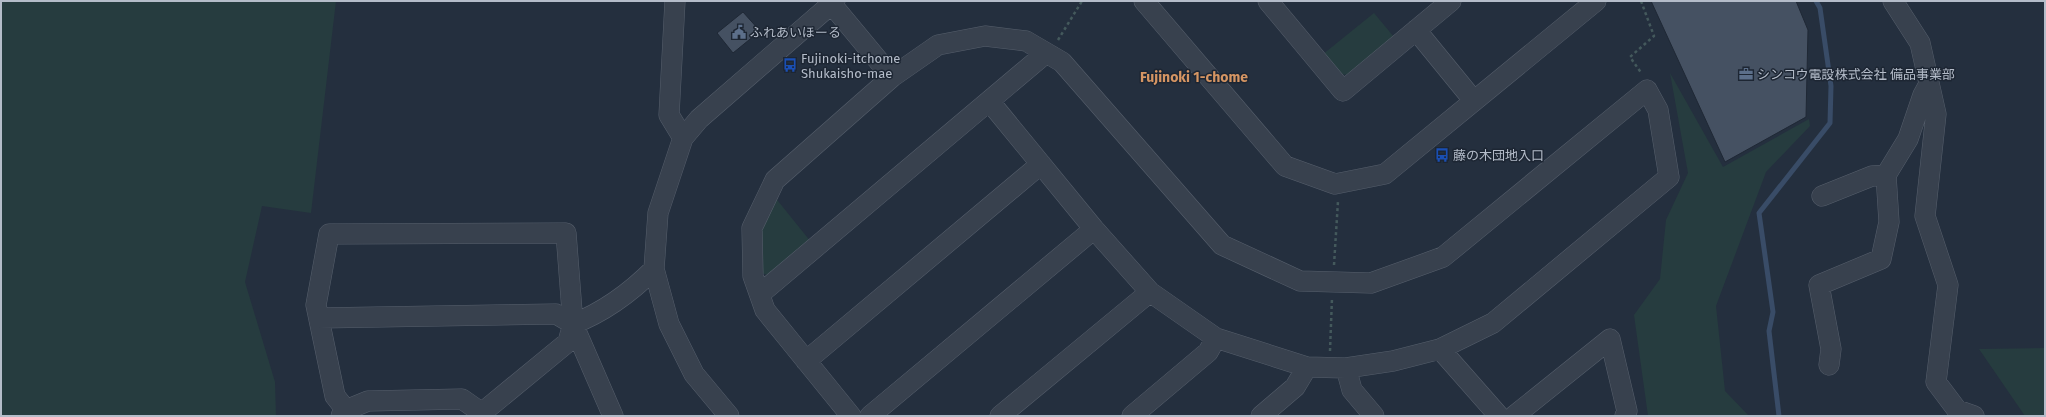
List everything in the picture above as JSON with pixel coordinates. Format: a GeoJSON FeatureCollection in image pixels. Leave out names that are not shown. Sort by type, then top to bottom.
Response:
{"type":"FeatureCollection","features":[{"type":"Feature","properties":{"kind":"street"},"geometry":{"type":"LineString","coordinates":[[675,1],[670,115],[683,138]]}},
{"type":"Feature","properties":{"kind":"street"},"geometry":{"type":"LineString","coordinates":[[1144,1],[1285,166],[1334,184],[1385,174],[1596,1]]}},
{"type":"Feature","properties":{"kind":"street"},"geometry":{"type":"LineString","coordinates":[[1268,1],[1343,91],[1451,1]]}},
{"type":"Feature","properties":{"kind":"street"},"geometry":{"type":"LineString","coordinates":[[1893,1],[1920,43],[1936,114],[1925,216],[1948,285],[1936,382],[1957,410],[1974,416]]}},
{"type":"Feature","properties":{"kind":"street"},"geometry":{"type":"LineString","coordinates":[[729,416],[694,374],[669,324],[654,269],[658,213],[683,138],[699,119],[832,2],[892,77]]}},
{"type":"Feature","properties":{"kind":"street"},"geometry":{"type":"LineString","coordinates":[[1416,30],[1474,101]]}},
{"type":"Feature","properties":{"kind":"street"},"geometry":{"type":"LineString","coordinates":[[850,416],[765,310],[753,276],[752,228],[775,180],[892,77],[938,45],[985,36],[1026,42],[1062,62],[1222,244],[1300,281],[1371,283],[1443,257],[1647,90],[1658,110],[1669,177],[1493,323],[1440,349],[1393,361],[1346,368],[1307,367],[1216,338],[1150,292],[1094,229],[990,102]]}},
{"type":"Feature","properties":{"kind":"street"},"geometry":{"type":"LineString","coordinates":[[760,294],[1047,54]]}},
{"type":"Feature","properties":{"kind":"street"},"geometry":{"type":"LineString","coordinates":[[1829,365],[1831,349],[1818,285],[1881,259],[1889,222],[1886,175],[1908,139],[1923,94],[1929,84]]}},
{"type":"Feature","properties":{"kind":"street"},"geometry":{"type":"LineString","coordinates":[[806,361],[1041,164]]}},
{"type":"Feature","properties":{"kind":"street"},"geometry":{"type":"LineString","coordinates":[[1822,196],[1872,176],[1886,175]]}},
{"type":"Feature","properties":{"kind":"street"},"geometry":{"type":"LineString","coordinates":[[870,416],[1094,229]]}},
{"type":"Feature","properties":{"kind":"street"},"geometry":{"type":"LineString","coordinates":[[573,324],[568,342],[480,414],[462,399],[368,401],[343,413],[335,396],[316,305],[329,234],[566,232],[573,324],[611,415]]}},
{"type":"Feature","properties":{"kind":"street"},"geometry":{"type":"LineString","coordinates":[[573,324],[593,316],[639,284],[654,269]]}},
{"type":"Feature","properties":{"kind":"street"},"geometry":{"type":"LineString","coordinates":[[1000,416],[1150,292]]}},
{"type":"Feature","properties":{"kind":"street"},"geometry":{"type":"LineString","coordinates":[[319,318],[556,314],[573,324]]}},
{"type":"Feature","properties":{"kind":"street"},"geometry":{"type":"LineString","coordinates":[[1132,416],[1208,352],[1216,338]]}},
{"type":"Feature","properties":{"kind":"street"},"geometry":{"type":"LineString","coordinates":[[1514,416],[1610,339],[1628,411],[1624,416]]}},
{"type":"Feature","properties":{"kind":"street"},"geometry":{"type":"LineString","coordinates":[[1440,349],[1499,416]]}},
{"type":"Feature","properties":{"kind":"street"},"geometry":{"type":"LineString","coordinates":[[1262,416],[1295,387],[1307,367]]}},
{"type":"Feature","properties":{"kind":"street"},"geometry":{"type":"LineString","coordinates":[[1346,368],[1352,390],[1374,416]]}},
{"type":"Feature","properties":{"kind":"path"},"geometry":{"type":"LineString","coordinates":[[1047,54],[1082,1]]}},
{"type":"Feature","properties":{"kind":"path"},"geometry":{"type":"LineString","coordinates":[[1641,1],[1654,36],[1630,57],[1648,82],[1647,90]]}},
{"type":"Feature","properties":{"kind":"green space"},"geometry":{"type":"Polygon","coordinates":[[[1,1],[336,1],[311,213],[262,206],[245,282],[275,382],[276,416],[1,416],[1,1]]]}},
{"type":"Feature","properties":{"kind":"green space"},"geometry":{"type":"Polygon","coordinates":[[[1374,13],[1394,37],[1350,75],[1338,74],[1322,55],[1374,13]]]}},
{"type":"Feature","properties":{"kind":"green space"},"geometry":{"type":"Polygon","coordinates":[[[1670,73],[1723,167],[1809,119],[1810,126],[1766,172],[1716,306],[1725,391],[1749,416],[1648,416],[1634,315],[1660,279],[1666,220],[1688,173],[1670,73]]]}},
{"type":"Feature","properties":{"kind":"green space"},"geometry":{"type":"Polygon","coordinates":[[[774,196],[811,242],[770,276],[759,272],[760,229],[774,196]]]}},
{"type":"Feature","properties":{"kind":"green space"},"geometry":{"type":"Polygon","coordinates":[[[2045,348],[2045,416],[2025,416],[1979,349],[2045,348]]]}},
{"type":"Feature","properties":{"kind":"building","name":"シンコウ電設株式会社 備品事業部"},"geometry":{"type":"Polygon","coordinates":[[[1651,1],[1796,1],[1808,30],[1806,117],[1725,162],[1651,1]]]}},
{"type":"Feature","properties":{"kind":"building","name":"ふれあいほーる"},"geometry":{"type":"Polygon","coordinates":[[[743,12],[760,31],[733,53],[717,33],[743,12]]]}},
{"type":"Feature","properties":{"kind":"waterway"},"geometry":{"type":"LineString","coordinates":[[1779,416],[1769,331],[1773,312],[1759,213],[1830,123],[1831,86],[1820,8],[1816,1]]}},
{"type":"Feature","properties":{"kind":"place","name":"ふれあいほーる"},"geometry":{"type":"Point","coordinates":[739,32]}},
{"type":"Feature","properties":{"kind":"place","name":"Fujinoki-itchome Shukaisho-mae"},"geometry":{"type":"Point","coordinates":[790,65]}},
{"type":"Feature","properties":{"kind":"place","name":"シンコウ電設株式会社 備品事業部"},"geometry":{"type":"Point","coordinates":[1746,74]}},
{"type":"Feature","properties":{"kind":"place","name":"藤の木団地入口"},"geometry":{"type":"Point","coordinates":[1442,155]}},
{"type":"Feature","properties":{"kind":"district","name":"Fujinoki 1-chome"},"geometry":{"type":"Point","coordinates":[1194,77]}}]}
